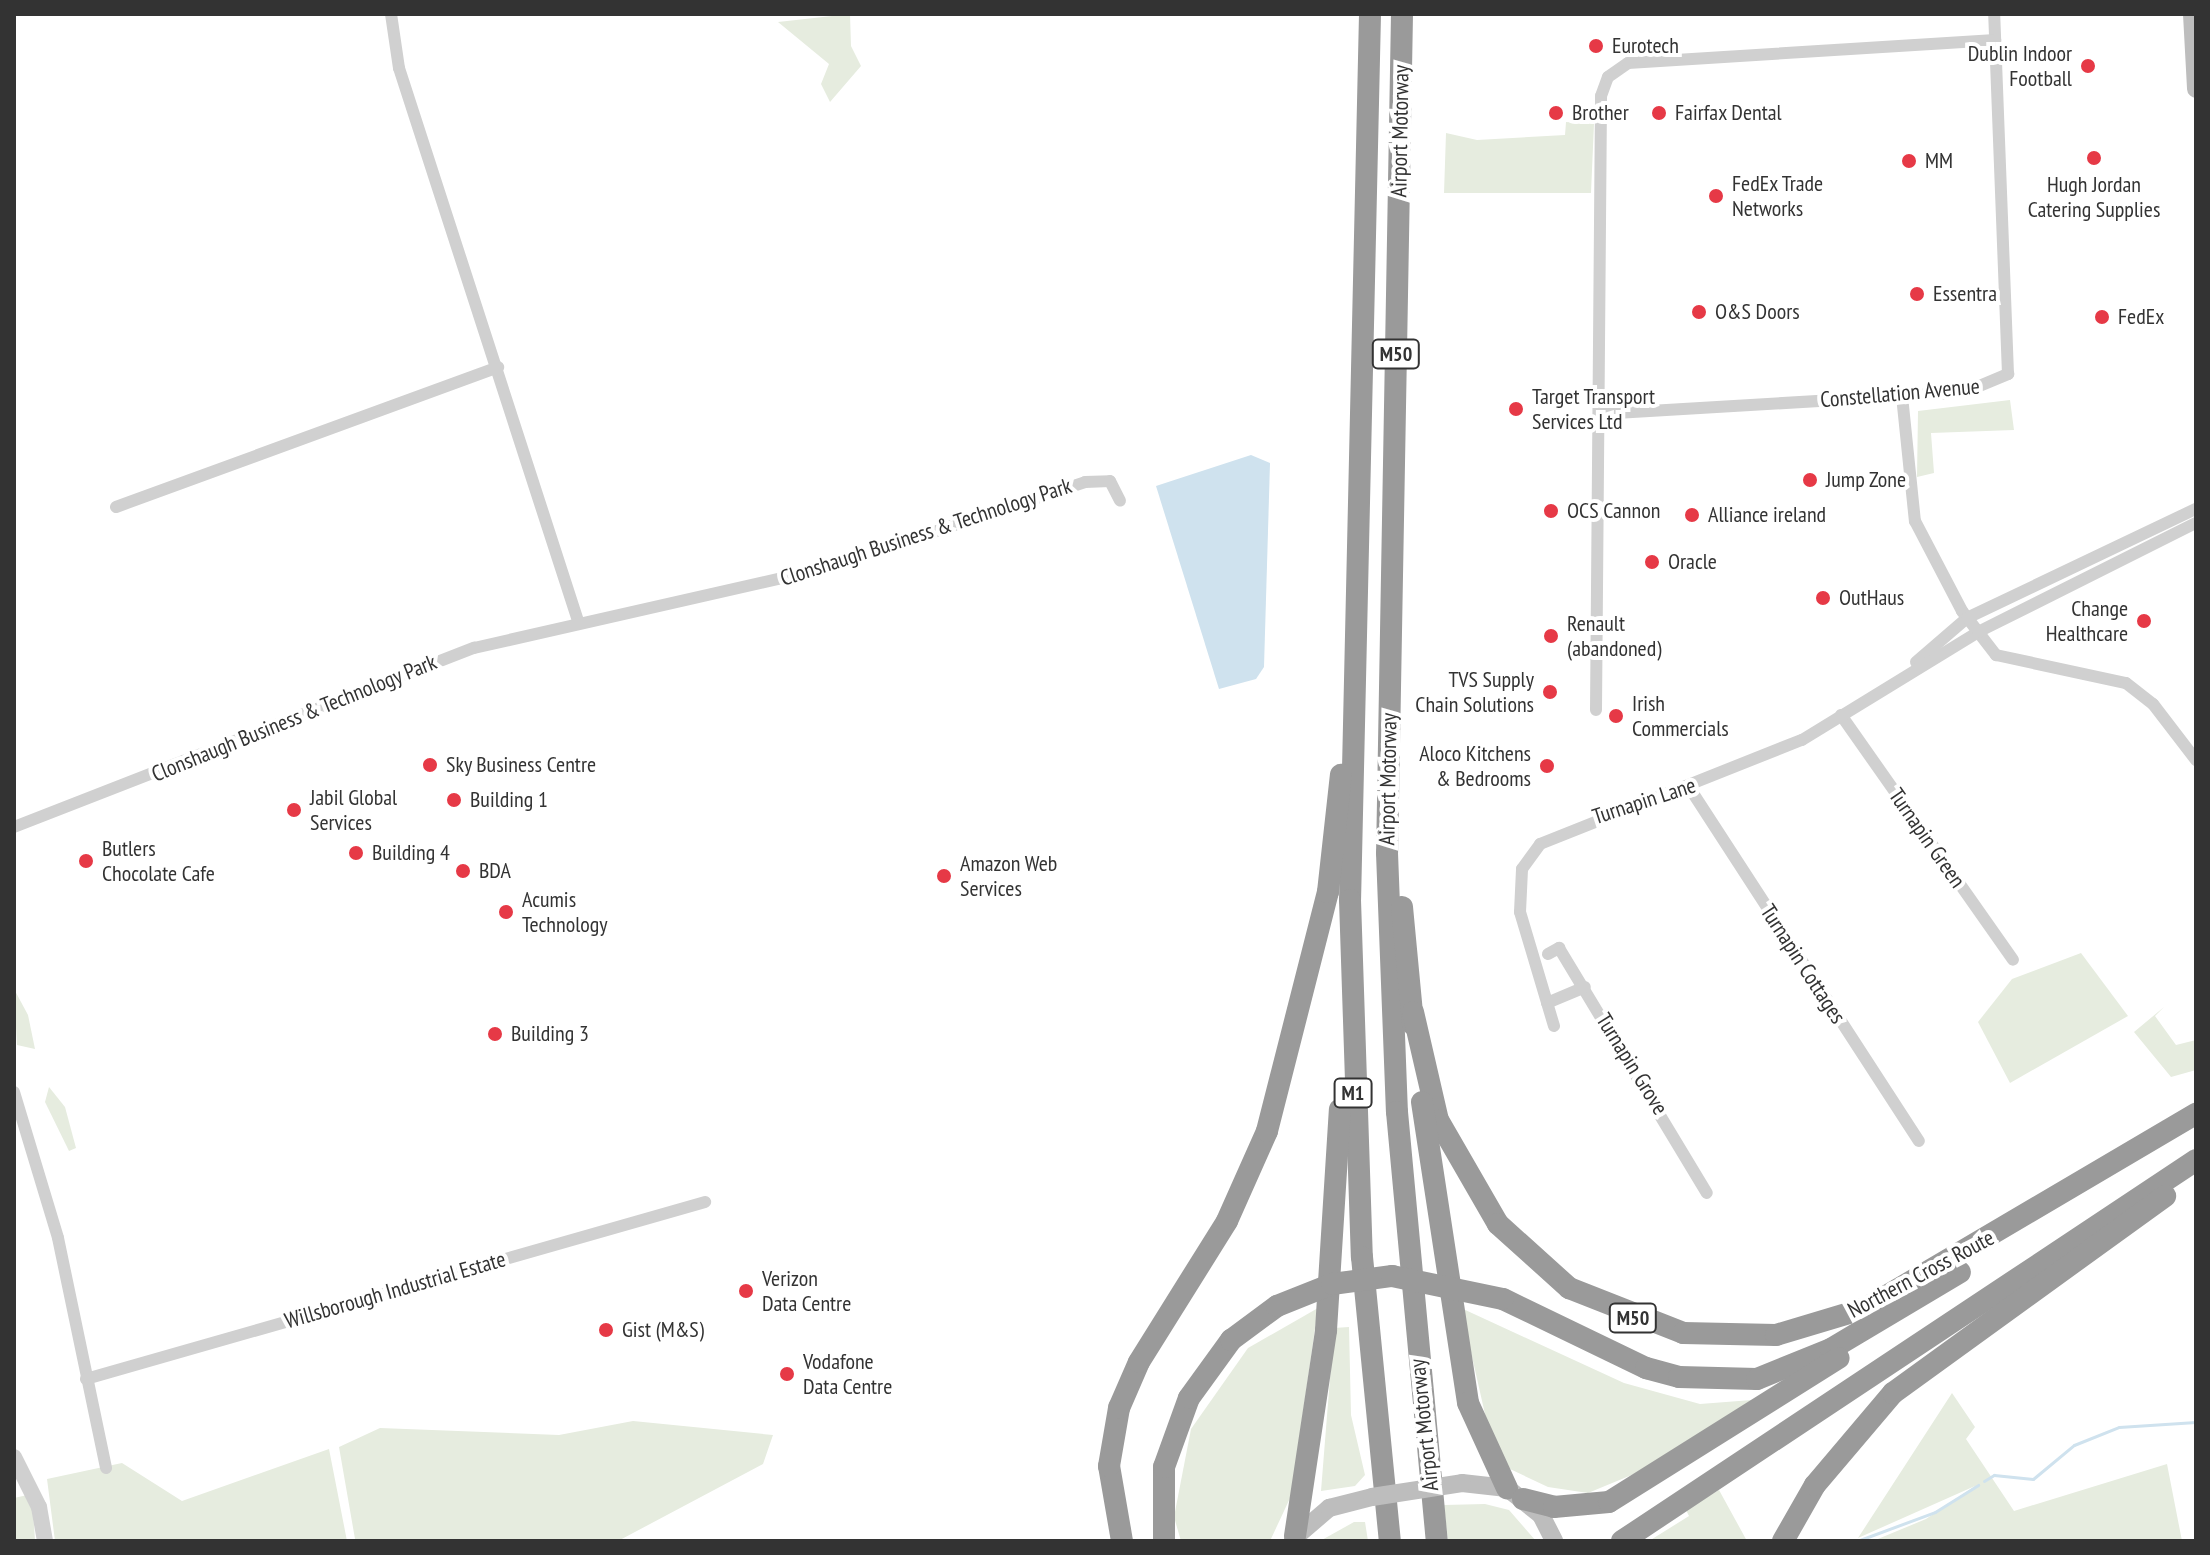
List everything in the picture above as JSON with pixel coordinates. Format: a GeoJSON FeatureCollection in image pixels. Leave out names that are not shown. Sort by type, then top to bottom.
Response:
{"type":"FeatureCollection","features":[{"type":"Feature","properties":{"kind":"highway","name":"Airport Motorway"},"geometry":{"type":"LineString","coordinates":[[1370,14],[1350,900],[1362,1257],[1390,1541]]}},
{"type":"Feature","properties":{"kind":"highway","name":"Airport Motorway"},"geometry":{"type":"LineString","coordinates":[[1402,14],[1389,695],[1397,1112],[1437,1541]]}},
{"type":"Feature","properties":{"kind":"highway","name":"M50"},"geometry":{"type":"LineString","coordinates":[[1122,1541],[1109,1466],[1119,1408],[1251,1173],[1302,1009],[1328,892],[1354,643]]}},
{"type":"Feature","properties":{"kind":"highway","name":"M50"},"geometry":{"type":"LineString","coordinates":[[1389,695],[1413,1012]]}},
{"type":"Feature","properties":{"kind":"highway"},"geometry":{"type":"LineString","coordinates":[[1293,1538],[1314,1446],[1334,1245],[1350,900]]}},
{"type":"Feature","properties":{"kind":"highway"},"geometry":{"type":"LineString","coordinates":[[1413,1012],[1468,1403],[1515,1493]]}},
{"type":"Feature","properties":{"kind":"highway","name":"Northern Cross Route"},"geometry":{"type":"LineString","coordinates":[[1413,1012],[1438,1120],[1498,1224],[1569,1288],[1683,1333],[1776,1335],[1866,1308],[2196,1116]]}},
{"type":"Feature","properties":{"kind":"highway","name":"M50"},"geometry":{"type":"LineString","coordinates":[[1515,1493],[1586,1507],[1634,1489],[2196,1116]]}},
{"type":"Feature","properties":{"kind":"highway"},"geometry":{"type":"LineString","coordinates":[[1622,1541],[2196,1160]]}},
{"type":"Feature","properties":{"kind":"highway"},"geometry":{"type":"LineString","coordinates":[[1783,1541],[1857,1430],[1929,1368],[2196,1175]]}},
{"type":"Feature","properties":{"kind":"highway"},"geometry":{"type":"LineString","coordinates":[[1164,1541],[1164,1467],[1189,1398],[1214,1358],[1277,1306],[1332,1284],[1392,1276],[1503,1299],[1646,1368],[1679,1377],[1757,1379],[1831,1349],[1935,1288]]}},
{"type":"Feature","properties":{"kind":"highway"},"geometry":{"type":"LineString","coordinates":[[1797,1541],[1866,1437],[1929,1368]]}},
{"type":"Feature","properties":{"kind":"main road"},"geometry":{"type":"LineString","coordinates":[[2192,14],[2196,89]]}},
{"type":"Feature","properties":{"kind":"main road"},"geometry":{"type":"LineString","coordinates":[[1293,1538],[1329,1508],[1372,1497],[1462,1483],[1515,1493],[1554,1541]]}},
{"type":"Feature","properties":{"kind":"street"},"geometry":{"type":"LineString","coordinates":[[391,14],[399,68],[578,621]]}},
{"type":"Feature","properties":{"kind":"street","name":"Constellation Avenue"},"geometry":{"type":"LineString","coordinates":[[1599,414],[1983,389],[2008,374],[2012,360],[1994,14]]}},
{"type":"Feature","properties":{"kind":"street"},"geometry":{"type":"LineString","coordinates":[[1596,710],[1601,96],[1608,77],[1628,63],[1995,40]]}},
{"type":"Feature","properties":{"kind":"street"},"geometry":{"type":"LineString","coordinates":[[116,507],[498,367]]}},
{"type":"Feature","properties":{"kind":"street"},"geometry":{"type":"LineString","coordinates":[[1902,396],[1915,521],[1967,618],[1978,632],[2002,659],[2106,677],[2142,692],[2196,760]]}},
{"type":"Feature","properties":{"kind":"street","name":"Clonshaugh Business & Technology Park"},"geometry":{"type":"LineString","coordinates":[[14,827],[352,691],[578,621],[821,569],[1085,482],[1110,481],[1120,501]]}},
{"type":"Feature","properties":{"kind":"street","name":"Turnapin Lane"},"geometry":{"type":"LineString","coordinates":[[1896,680],[1967,618],[2196,509]]}},
{"type":"Feature","properties":{"kind":"street","name":"Turnapin Lane"},"geometry":{"type":"LineString","coordinates":[[1554,1026],[1520,912],[1530,854],[1571,826],[1689,787],[1841,715],[1978,632],[2196,523]]}},
{"type":"Feature","properties":{"kind":"street","name":"Turnapin Green"},"geometry":{"type":"LineString","coordinates":[[1841,715],[2013,960]]}},
{"type":"Feature","properties":{"kind":"street","name":"Turnapin Cottages"},"geometry":{"type":"LineString","coordinates":[[1689,787],[1919,1141]]}},
{"type":"Feature","properties":{"kind":"street","name":"Turnapin Grove"},"geometry":{"type":"LineString","coordinates":[[1548,954],[1559,948],[1585,987],[1707,1193]]}},
{"type":"Feature","properties":{"kind":"street"},"geometry":{"type":"LineString","coordinates":[[1547,1003],[1585,987]]}},
{"type":"Feature","properties":{"kind":"street"},"geometry":{"type":"LineString","coordinates":[[14,1092],[58,1238],[106,1468]]}},
{"type":"Feature","properties":{"kind":"street","name":"Willsborough Industrial Estate"},"geometry":{"type":"LineString","coordinates":[[86,1379],[705,1202]]}},
{"type":"Feature","properties":{"kind":"street"},"geometry":{"type":"LineString","coordinates":[[14,1457],[39,1507],[45,1541]]}},
{"type":"Feature","properties":{"kind":"shaded area"},"geometry":{"type":"Polygon","coordinates":[[[850,14],[851,46],[861,66],[830,102],[821,84],[829,64],[778,22],[850,14]]]}},
{"type":"Feature","properties":{"kind":"shaded area"},"geometry":{"type":"Polygon","coordinates":[[[1566,122],[1594,124],[1591,193],[1444,193],[1446,133],[1477,140],[1565,135],[1566,122]]]}},
{"type":"Feature","properties":{"kind":"shaded area"},"geometry":{"type":"Polygon","coordinates":[[[2010,400],[2014,430],[1931,433],[1934,473],[1917,477],[1918,411],[2010,400]]]}},
{"type":"Feature","properties":{"kind":"shaded area"},"geometry":{"type":"Polygon","coordinates":[[[2081,953],[2128,1016],[2010,1083],[1978,1022],[2012,979],[2081,953]]]}},
{"type":"Feature","properties":{"kind":"shaded area"},"geometry":{"type":"Polygon","coordinates":[[[14,989],[28,1015],[35,1049],[17,1045],[14,989]]]}},
{"type":"Feature","properties":{"kind":"shaded area"},"geometry":{"type":"Polygon","coordinates":[[[2164,1007],[2155,1016],[2176,1045],[2196,1040],[2196,1070],[2171,1077],[2134,1032],[2164,1007]]]}},
{"type":"Feature","properties":{"kind":"shaded area"},"geometry":{"type":"Polygon","coordinates":[[[49,1087],[65,1107],[76,1148],[69,1151],[45,1102],[49,1087]]]}},
{"type":"Feature","properties":{"kind":"shaded area"},"geometry":{"type":"Polygon","coordinates":[[[1318,1308],[1291,1496],[1270,1541],[1181,1541],[1174,1517],[1191,1429],[1248,1348],[1318,1308]]]}},
{"type":"Feature","properties":{"kind":"shaded area"},"geometry":{"type":"Polygon","coordinates":[[[1461,1308],[1624,1383],[1700,1404],[1752,1400],[1634,1474],[1588,1493],[1548,1487],[1510,1469],[1492,1445],[1461,1308]]]}},
{"type":"Feature","properties":{"kind":"shaded area"},"geometry":{"type":"Polygon","coordinates":[[[1349,1327],[1351,1415],[1365,1475],[1355,1486],[1321,1491],[1334,1328],[1349,1327]]]}},
{"type":"Feature","properties":{"kind":"shaded area"},"geometry":{"type":"Polygon","coordinates":[[[1952,1393],[1975,1427],[1966,1439],[2014,1511],[2167,1464],[2182,1541],[1873,1541],[1926,1519],[1975,1486],[1858,1538],[1952,1393]]]}},
{"type":"Feature","properties":{"kind":"shaded area"},"geometry":{"type":"Polygon","coordinates":[[[633,1421],[773,1435],[763,1464],[618,1541],[355,1539],[339,1447],[380,1428],[559,1435],[633,1421]]]}},
{"type":"Feature","properties":{"kind":"shaded area"},"geometry":{"type":"Polygon","coordinates":[[[329,1449],[347,1541],[55,1541],[47,1479],[122,1463],[182,1501],[329,1449]]]}},
{"type":"Feature","properties":{"kind":"shaded area"},"geometry":{"type":"Polygon","coordinates":[[[1719,1490],[1747,1541],[1649,1541],[1689,1516],[1686,1510],[1719,1490]]]}},
{"type":"Feature","properties":{"kind":"shaded area"},"geometry":{"type":"Polygon","coordinates":[[[32,1494],[35,1541],[14,1541],[14,1498],[32,1494]]]}},
{"type":"Feature","properties":{"kind":"shaded area"},"geometry":{"type":"Polygon","coordinates":[[[1485,1504],[1509,1510],[1536,1541],[1448,1541],[1444,1505],[1485,1504]]]}},
{"type":"Feature","properties":{"kind":"shaded area"},"geometry":{"type":"Polygon","coordinates":[[[1354,1522],[1365,1522],[1368,1541],[1320,1541],[1354,1522]]]}},
{"type":"Feature","properties":{"kind":"water"},"geometry":{"type":"Polygon","coordinates":[[[1251,455],[1270,463],[1264,667],[1256,679],[1219,689],[1156,486],[1251,455]]]}},
{"type":"Feature","properties":{"kind":"waterway"},"geometry":{"type":"LineString","coordinates":[[1984,1481],[1994,1475],[2033,1479],[2074,1445],[2119,1427],[2196,1422]]}},
{"type":"Feature","properties":{"kind":"waterway"},"geometry":{"type":"LineString","coordinates":[[1857,1541],[1935,1512],[1978,1485]]}},
{"type":"Feature","properties":{"kind":"place","name":"Eurotech"},"geometry":{"type":"Point","coordinates":[1596,46]}},
{"type":"Feature","properties":{"kind":"place","name":"Dublin Indoor Football"},"geometry":{"type":"Point","coordinates":[2088,66]}},
{"type":"Feature","properties":{"kind":"place","name":"Brother"},"geometry":{"type":"Point","coordinates":[1556,113]}},
{"type":"Feature","properties":{"kind":"place","name":"Fairfax Dental"},"geometry":{"type":"Point","coordinates":[1659,113]}},
{"type":"Feature","properties":{"kind":"place","name":"Hugh Jordan Catering Supplies"},"geometry":{"type":"Point","coordinates":[2094,158]}},
{"type":"Feature","properties":{"kind":"place","name":"MM"},"geometry":{"type":"Point","coordinates":[1909,161]}},
{"type":"Feature","properties":{"kind":"place","name":"FedEx Trade Networks"},"geometry":{"type":"Point","coordinates":[1716,196]}},
{"type":"Feature","properties":{"kind":"place","name":"Essentra"},"geometry":{"type":"Point","coordinates":[1917,294]}},
{"type":"Feature","properties":{"kind":"place","name":"O&S Doors"},"geometry":{"type":"Point","coordinates":[1699,312]}},
{"type":"Feature","properties":{"kind":"place","name":"FedEx"},"geometry":{"type":"Point","coordinates":[2102,317]}},
{"type":"Feature","properties":{"kind":"place","name":"Target Transport Services Ltd"},"geometry":{"type":"Point","coordinates":[1516,409]}},
{"type":"Feature","properties":{"kind":"place","name":"Jump Zone"},"geometry":{"type":"Point","coordinates":[1810,480]}},
{"type":"Feature","properties":{"kind":"place","name":"OCS Cannon"},"geometry":{"type":"Point","coordinates":[1551,511]}},
{"type":"Feature","properties":{"kind":"place","name":"Alliance ireland"},"geometry":{"type":"Point","coordinates":[1692,515]}},
{"type":"Feature","properties":{"kind":"place","name":"Oracle"},"geometry":{"type":"Point","coordinates":[1652,562]}},
{"type":"Feature","properties":{"kind":"place","name":"OutHaus"},"geometry":{"type":"Point","coordinates":[1823,598]}},
{"type":"Feature","properties":{"kind":"place","name":"Change Healthcare"},"geometry":{"type":"Point","coordinates":[2144,621]}},
{"type":"Feature","properties":{"kind":"place","name":"Renault (abandoned)"},"geometry":{"type":"Point","coordinates":[1551,636]}},
{"type":"Feature","properties":{"kind":"place","name":"TVS Supply Chain Solutions"},"geometry":{"type":"Point","coordinates":[1550,692]}},
{"type":"Feature","properties":{"kind":"place","name":"Irish Commercials"},"geometry":{"type":"Point","coordinates":[1616,716]}},
{"type":"Feature","properties":{"kind":"place","name":"Sky Business Centre"},"geometry":{"type":"Point","coordinates":[430,765]}},
{"type":"Feature","properties":{"kind":"place","name":"Aloco Kitchens & Bedrooms"},"geometry":{"type":"Point","coordinates":[1547,766]}},
{"type":"Feature","properties":{"kind":"place","name":"Building 1"},"geometry":{"type":"Point","coordinates":[454,800]}},
{"type":"Feature","properties":{"kind":"place","name":"Jabil Global Services"},"geometry":{"type":"Point","coordinates":[294,810]}},
{"type":"Feature","properties":{"kind":"place","name":"Building 4"},"geometry":{"type":"Point","coordinates":[356,853]}},
{"type":"Feature","properties":{"kind":"place","name":"Butlers Chocolate Cafe"},"geometry":{"type":"Point","coordinates":[86,861]}},
{"type":"Feature","properties":{"kind":"place","name":"BDA"},"geometry":{"type":"Point","coordinates":[463,871]}},
{"type":"Feature","properties":{"kind":"place","name":"Amazon Web Services"},"geometry":{"type":"Point","coordinates":[944,876]}},
{"type":"Feature","properties":{"kind":"place","name":"Acumis Technology"},"geometry":{"type":"Point","coordinates":[506,912]}},
{"type":"Feature","properties":{"kind":"place","name":"Building 3"},"geometry":{"type":"Point","coordinates":[495,1034]}},
{"type":"Feature","properties":{"kind":"place","name":"Verizon Data Centre"},"geometry":{"type":"Point","coordinates":[746,1291]}},
{"type":"Feature","properties":{"kind":"place","name":"Gist (M&S)"},"geometry":{"type":"Point","coordinates":[606,1330]}},
{"type":"Feature","properties":{"kind":"place","name":"Vodafone Data Centre"},"geometry":{"type":"Point","coordinates":[787,1374]}}]}
